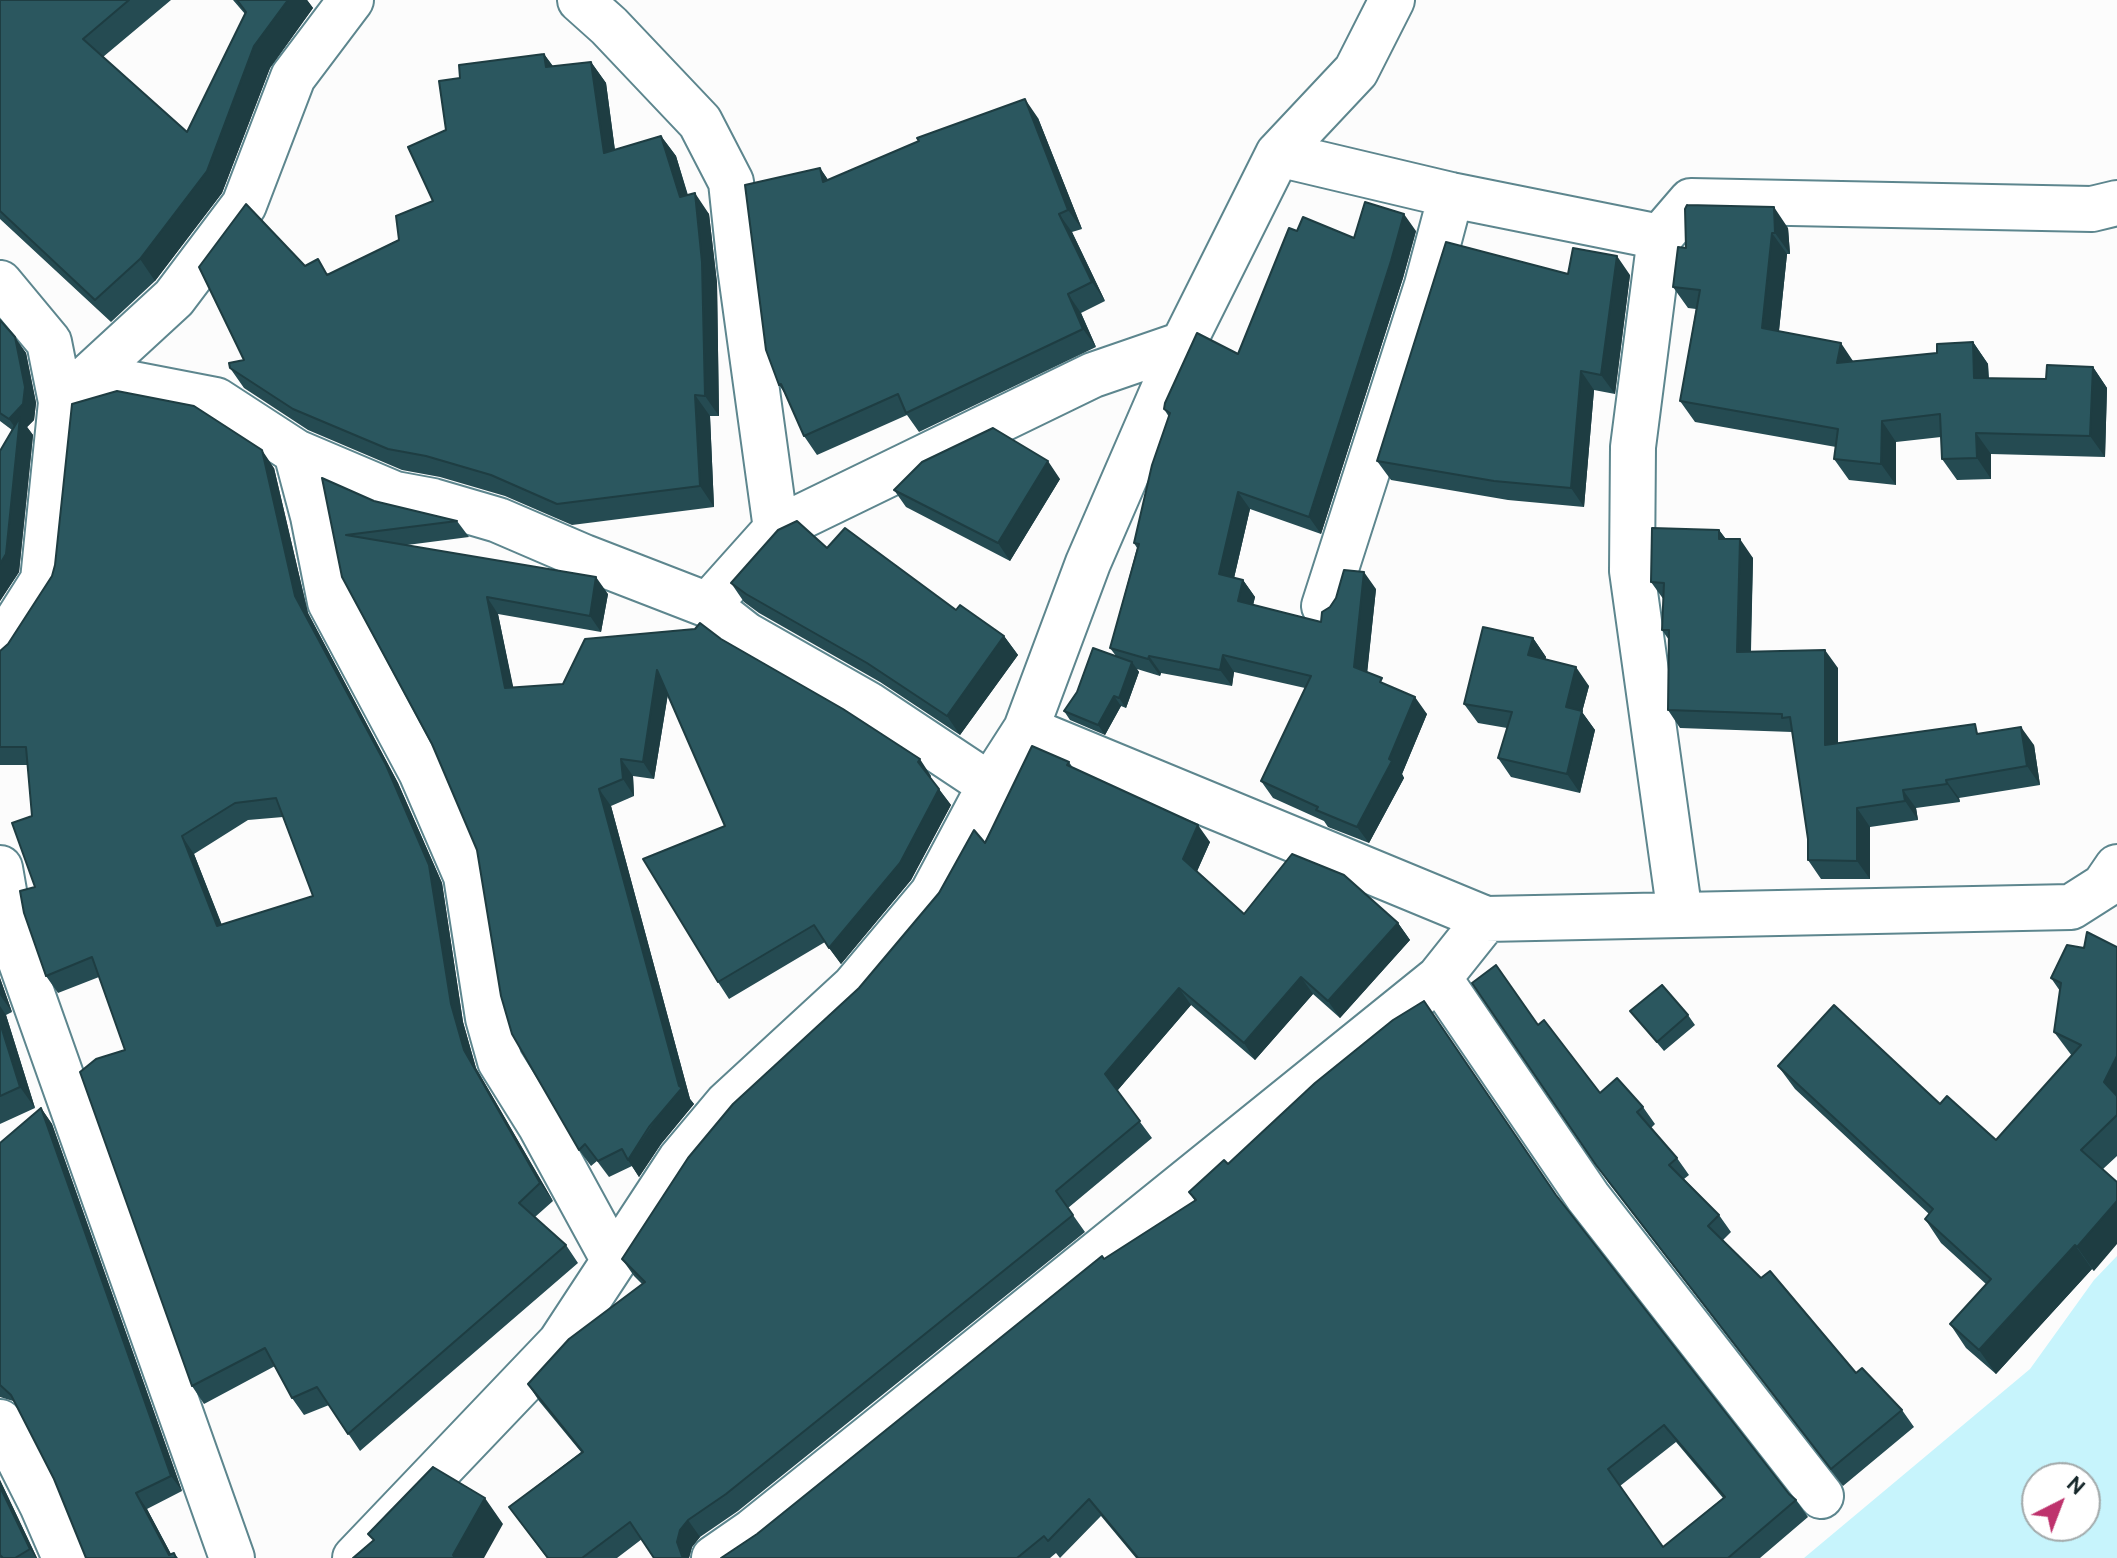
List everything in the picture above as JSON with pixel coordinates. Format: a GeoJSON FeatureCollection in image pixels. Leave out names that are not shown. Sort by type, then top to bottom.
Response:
{"type":"FeatureCollection","features":[{"type":"Feature","properties":{"kind":"street"},"geometry":{"type":"LineString","coordinates":[[580,0],[609,26],[700,122],[731,182],[776,529]]}},
{"type":"Feature","properties":{"kind":"street"},"geometry":{"type":"LineString","coordinates":[[355,1558],[560,1343],[680,1160],[727,1104],[854,987],[932,894],[990,785],[1026,729],[1088,563],[1183,344],[1278,154],[1356,71],[1392,0]]}},
{"type":"Feature","properties":{"kind":"street"},"geometry":{"type":"LineString","coordinates":[[61,402],[174,298],[244,205],[293,77],[339,5]]}},
{"type":"Feature","properties":{"kind":"street"},"geometry":{"type":"LineString","coordinates":[[1278,154],[1451,195],[1660,237]]}},
{"type":"Feature","properties":{"kind":"street"},"geometry":{"type":"LineString","coordinates":[[1324,606],[1427,285],[1451,195]]}},
{"type":"Feature","properties":{"kind":"street"},"geometry":{"type":"LineString","coordinates":[[1680,915],[1632,571],[1633,447],[1660,237],[1691,201],[2092,209],[2117,203]]}},
{"type":"Feature","properties":{"kind":"street"},"geometry":{"type":"LineString","coordinates":[[0,283],[49,342],[61,402],[43,580],[0,648]]}},
{"type":"Feature","properties":{"kind":"street"},"geometry":{"type":"LineString","coordinates":[[708,605],[776,529],[1093,375],[1183,344]]}},
{"type":"Feature","properties":{"kind":"street"},"geometry":{"type":"LineString","coordinates":[[61,402],[128,383],[216,400],[296,452],[395,494],[498,520],[708,605],[745,634],[868,704],[990,785]]}},
{"type":"Feature","properties":{"kind":"street"},"geometry":{"type":"LineString","coordinates":[[296,452],[313,516],[330,602],[421,772],[466,876],[488,1018],[500,1061],[540,1125],[613,1259]]}},
{"type":"Feature","properties":{"kind":"street"},"geometry":{"type":"LineString","coordinates":[[1026,729],[1486,919],[2071,907],[2113,880]]}},
{"type":"Feature","properties":{"kind":"street"},"geometry":{"type":"LineString","coordinates":[[0,868],[12,937],[232,1558]]}},
{"type":"Feature","properties":{"kind":"street"},"geometry":{"type":"LineString","coordinates":[[714,1558],[753,1531],[868,1439],[1439,978],[1486,919]]}},
{"type":"Feature","properties":{"kind":"street"},"geometry":{"type":"LineString","coordinates":[[1439,978],[1588,1197],[1821,1496]]}},
{"type":"Feature","properties":{"kind":"street"},"geometry":{"type":"LineString","coordinates":[[0,1422],[65,1558]]}},
{"type":"Feature","properties":{"kind":"shaded area"},"geometry":{"type":"Polygon","coordinates":[[[2117,1256],[2117,1558],[1804,1558],[2030,1369],[2094,1280],[2117,1256]]]}},
{"type":"Feature","properties":{"kind":"building"},"geometry":{"type":"Polygon","coordinates":[[[0,0],[129,0],[83,39],[187,132],[246,12],[237,0],[288,0],[254,46],[207,171],[140,259],[95,300],[0,211],[0,0]]]}},
{"type":"Feature","properties":{"kind":"building"},"geometry":{"type":"Polygon","coordinates":[[[544,54],[546,67],[591,62],[604,153],[661,136],[680,197],[695,193],[702,262],[705,396],[695,395],[700,486],[557,504],[491,475],[426,456],[388,449],[293,409],[230,368],[229,363],[244,360],[199,267],[246,204],[305,266],[318,259],[327,275],[399,240],[396,216],[433,201],[408,147],[446,130],[439,81],[460,78],[459,65],[544,54]]]}},
{"type":"Feature","properties":{"kind":"building"},"geometry":{"type":"Polygon","coordinates":[[[1025,99],[1068,210],[1059,214],[1092,282],[1068,294],[1083,329],[906,413],[898,394],[804,436],[766,350],[745,185],[820,168],[823,182],[919,141],[917,138],[1025,99]]]}},
{"type":"Feature","properties":{"kind":"building"},"geometry":{"type":"Polygon","coordinates":[[[1365,202],[1404,214],[1309,517],[1238,492],[1219,574],[1243,580],[1238,601],[1321,622],[1322,612],[1336,598],[1344,570],[1364,572],[1354,667],[1382,678],[1380,682],[1415,697],[1389,759],[1392,761],[1357,827],[1261,781],[1311,676],[1223,655],[1220,670],[1149,656],[1148,659],[1110,648],[1139,544],[1134,543],[1152,465],[1170,413],[1164,409],[1165,403],[1197,333],[1238,354],[1289,228],[1297,231],[1303,217],[1354,238],[1365,202]]]}},
{"type":"Feature","properties":{"kind":"building"},"geometry":{"type":"Polygon","coordinates":[[[1687,205],[1774,207],[1775,233],[1772,233],[1762,328],[1841,343],[1837,363],[1937,353],[1937,344],[1973,342],[1974,378],[2046,379],[2047,365],[2093,367],[2090,436],[1976,433],[1977,458],[1942,459],[1940,414],[1882,421],[1881,464],[1834,459],[1838,429],[1680,401],[1700,290],[1673,287],[1678,247],[1686,248],[1687,205]]]}},
{"type":"Feature","properties":{"kind":"building"},"geometry":{"type":"Polygon","coordinates":[[[1446,242],[1568,274],[1573,248],[1617,256],[1601,375],[1581,371],[1571,488],[1494,481],[1377,461],[1446,242]]]}},
{"type":"Feature","properties":{"kind":"building"},"geometry":{"type":"Polygon","coordinates":[[[0,320],[15,337],[25,387],[23,404],[9,419],[0,413],[0,320]]]}},
{"type":"Feature","properties":{"kind":"building"},"geometry":{"type":"Polygon","coordinates":[[[117,391],[194,406],[262,450],[295,596],[386,765],[429,865],[451,1004],[464,1050],[540,1183],[519,1203],[566,1245],[348,1434],[317,1387],[292,1398],[265,1348],[192,1386],[80,1072],[96,1059],[125,1050],[92,957],[46,976],[24,913],[20,891],[35,887],[12,823],[32,816],[26,747],[0,747],[0,651],[8,644],[52,576],[72,404],[117,391]],[[276,798],[235,803],[182,836],[217,926],[313,896],[276,798]]]}},
{"type":"Feature","properties":{"kind":"building"},"geometry":{"type":"Polygon","coordinates":[[[20,417],[6,554],[0,564],[0,451],[20,417]]]}},
{"type":"Feature","properties":{"kind":"building"},"geometry":{"type":"Polygon","coordinates":[[[993,428],[1048,461],[998,543],[894,490],[922,462],[993,428]]]}},
{"type":"Feature","properties":{"kind":"building"},"geometry":{"type":"Polygon","coordinates":[[[322,478],[374,501],[457,521],[346,535],[596,577],[590,616],[487,597],[505,688],[563,684],[585,639],[695,629],[700,623],[721,639],[843,709],[920,759],[918,762],[939,789],[900,863],[829,948],[814,925],[718,982],[643,859],[725,826],[657,670],[643,762],[621,759],[623,779],[599,789],[682,1088],[649,1127],[628,1160],[622,1149],[598,1161],[585,1144],[579,1150],[512,1034],[501,996],[477,850],[432,744],[342,577],[322,478]]]}},
{"type":"Feature","properties":{"kind":"building"},"geometry":{"type":"Polygon","coordinates":[[[797,521],[827,548],[845,528],[956,610],[960,605],[1004,636],[947,716],[867,663],[731,583],[778,530],[797,521]]]}},
{"type":"Feature","properties":{"kind":"building"},"geometry":{"type":"Polygon","coordinates":[[[1652,528],[1719,530],[1719,539],[1740,539],[1737,652],[1825,650],[1825,745],[1975,724],[1977,734],[2021,727],[2027,766],[1946,780],[1947,784],[1903,790],[1905,801],[1857,808],[1857,861],[1808,860],[1808,839],[1790,717],[1782,718],[1782,714],[1668,710],[1669,630],[1662,630],[1664,583],[1651,582],[1652,528]]]}},
{"type":"Feature","properties":{"kind":"building"},"geometry":{"type":"Polygon","coordinates":[[[1483,627],[1533,638],[1528,655],[1576,667],[1566,707],[1582,711],[1567,774],[1498,758],[1512,712],[1464,704],[1483,627]]]}},
{"type":"Feature","properties":{"kind":"building"},"geometry":{"type":"Polygon","coordinates":[[[1093,648],[1132,662],[1119,698],[1114,696],[1098,725],[1064,711],[1077,692],[1093,648]]]}},
{"type":"Feature","properties":{"kind":"building"},"geometry":{"type":"Polygon","coordinates":[[[1032,746],[1198,825],[1183,859],[1244,914],[1292,854],[1344,875],[1398,923],[1328,1001],[1301,977],[1244,1043],[1179,988],[1105,1074],[1140,1121],[1056,1191],[1073,1215],[726,1494],[688,1520],[680,1530],[677,1542],[685,1558],[654,1558],[630,1522],[582,1558],[548,1558],[509,1507],[583,1452],[528,1384],[569,1339],[645,1282],[622,1259],[688,1158],[733,1104],[859,988],[939,893],[974,830],[985,843],[1032,746]]]}},
{"type":"Feature","properties":{"kind":"building"},"geometry":{"type":"Polygon","coordinates":[[[2087,932],[2117,947],[2117,1056],[2104,1082],[2117,1096],[2117,1115],[2081,1150],[2117,1182],[2117,1201],[1979,1350],[1950,1324],[1991,1279],[1925,1219],[1933,1209],[1778,1066],[1834,1005],[1940,1104],[1947,1096],[1996,1140],[2081,1045],[2054,1032],[2061,983],[2051,978],[2067,945],[2084,948],[2087,932]]]}},
{"type":"Feature","properties":{"kind":"building"},"geometry":{"type":"Polygon","coordinates":[[[1496,965],[1538,1025],[1544,1020],[1600,1093],[1617,1078],[1643,1107],[1637,1112],[1677,1158],[1669,1165],[1719,1215],[1708,1226],[1761,1278],[1770,1271],[1856,1373],[1862,1368],[1902,1410],[1831,1469],[1596,1165],[1472,983],[1496,965]]]}},
{"type":"Feature","properties":{"kind":"building"},"geometry":{"type":"Polygon","coordinates":[[[1662,985],[1688,1015],[1657,1042],[1630,1011],[1662,985]]]}},
{"type":"Feature","properties":{"kind":"building"},"geometry":{"type":"Polygon","coordinates":[[[1424,1001],[1556,1195],[1796,1500],[1728,1558],[1138,1558],[1089,1499],[1048,1541],[1044,1536],[1017,1558],[721,1558],[757,1534],[1102,1256],[1104,1259],[1196,1200],[1189,1192],[1224,1160],[1228,1164],[1315,1083],[1393,1020],[1424,1001]],[[1664,1425],[1608,1469],[1663,1547],[1725,1497],[1664,1425]]]}},
{"type":"Feature","properties":{"kind":"building"},"geometry":{"type":"Polygon","coordinates":[[[0,1023],[20,1087],[0,1096],[0,1023]]]}},
{"type":"Feature","properties":{"kind":"building"},"geometry":{"type":"Polygon","coordinates":[[[41,1108],[171,1476],[136,1493],[169,1555],[174,1553],[176,1558],[86,1558],[54,1479],[11,1395],[0,1385],[0,1143],[41,1108]]]}},
{"type":"Feature","properties":{"kind":"building"},"geometry":{"type":"Polygon","coordinates":[[[433,1467],[485,1498],[453,1555],[455,1558],[353,1558],[374,1540],[368,1534],[433,1467]]]}},
{"type":"Feature","properties":{"kind":"building"},"geometry":{"type":"Polygon","coordinates":[[[0,1487],[30,1549],[15,1558],[0,1555],[0,1487]]]}}]}
